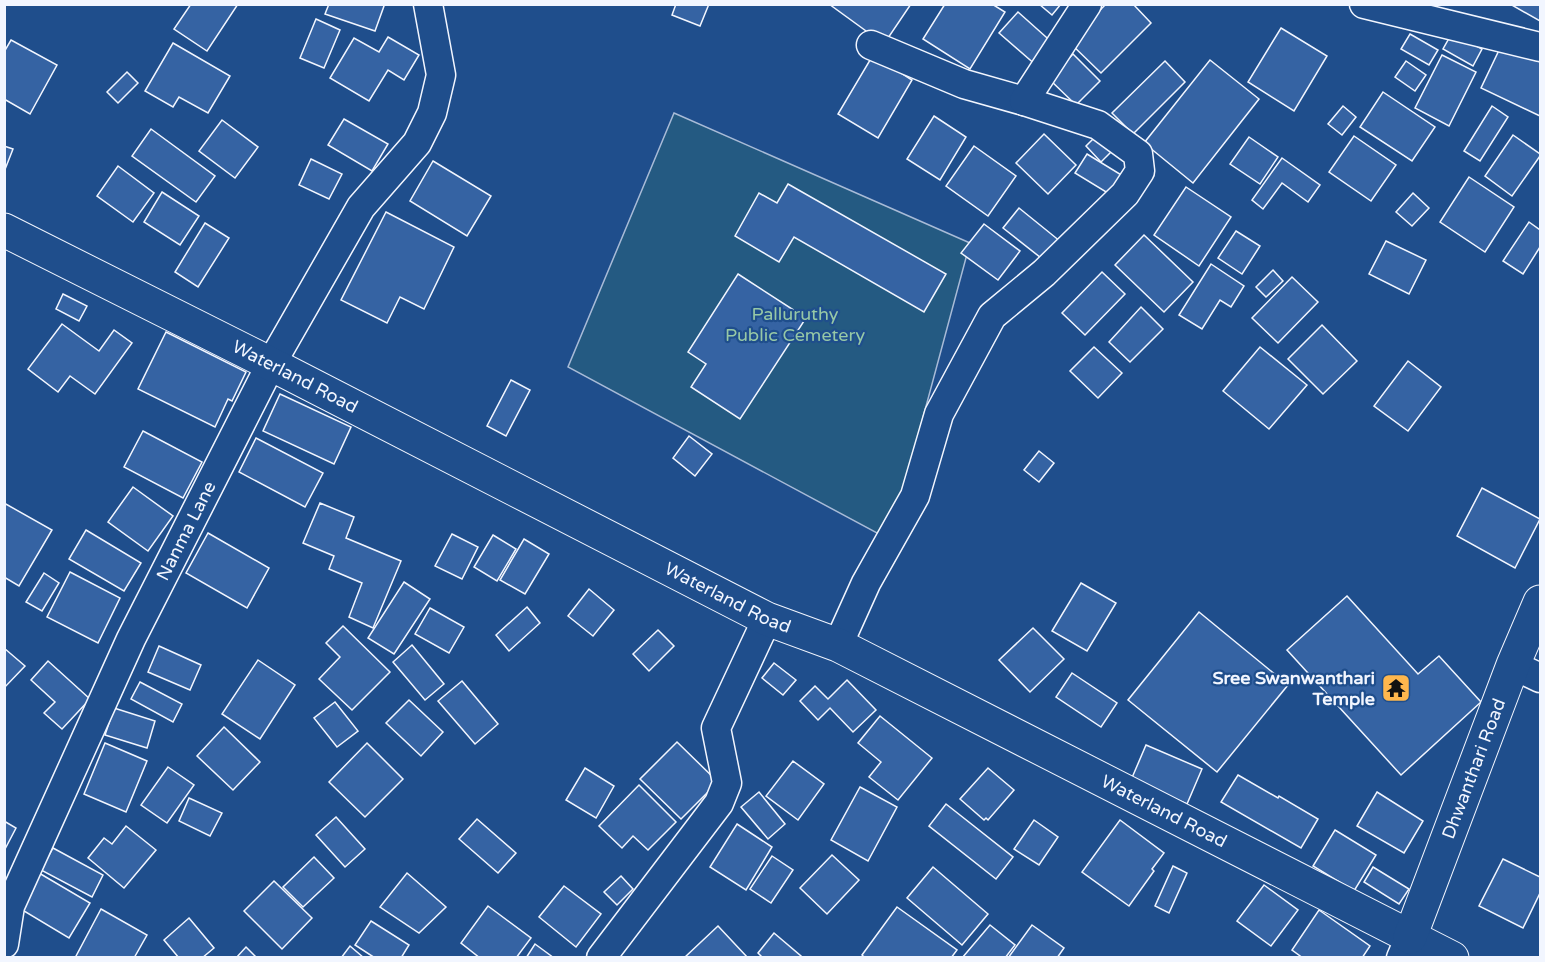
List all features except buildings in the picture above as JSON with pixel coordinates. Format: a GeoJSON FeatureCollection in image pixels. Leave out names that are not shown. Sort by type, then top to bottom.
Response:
{"type":"FeatureCollection","features":[{"type":"Feature","properties":{"kind":"main road","name":"Waterland Road"},"geometry":{"type":"LineString","coordinates":[[4,230],[271,364],[767,619],[837,645],[1406,947],[1452,957]]}},
{"type":"Feature","properties":{"kind":"main road","name":"Dhwanthari Road"},"geometry":{"type":"LineString","coordinates":[[1406,947],[1527,672],[1540,602]]}},
{"type":"Feature","properties":{"kind":"street","name":"Nanma Lane"},"geometry":{"type":"LineString","coordinates":[[4,944],[10,906],[131,639],[271,364],[361,207],[417,143],[432,113],[441,75],[428,4]]}},
{"type":"Feature","properties":{"kind":"street"},"geometry":{"type":"LineString","coordinates":[[1024,101],[1087,4]]}},
{"type":"Feature","properties":{"kind":"street"},"geometry":{"type":"LineString","coordinates":[[1364,4],[1540,47]]}},
{"type":"Feature","properties":{"kind":"street"},"geometry":{"type":"LineString","coordinates":[[837,645],[866,583],[915,496],[939,414],[992,316],[1044,273],[1101,218],[1125,194],[1140,171],[1138,154],[1098,125],[964,84],[871,45]]}},
{"type":"Feature","properties":{"kind":"street"},"geometry":{"type":"LineString","coordinates":[[601,957],[719,803],[727,783],[716,728],[767,619]]}},
{"type":"Feature","properties":{"kind":"green space","name":"Palluruthy Public Cemetery"},"geometry":{"type":"Polygon","coordinates":[[[674,113],[970,243],[890,540],[568,367],[674,113]]]}},
{"type":"Feature","properties":{"kind":"place","name":"Sree Swanwanthari Temple"},"geometry":{"type":"Point","coordinates":[1396,688]}}]}
